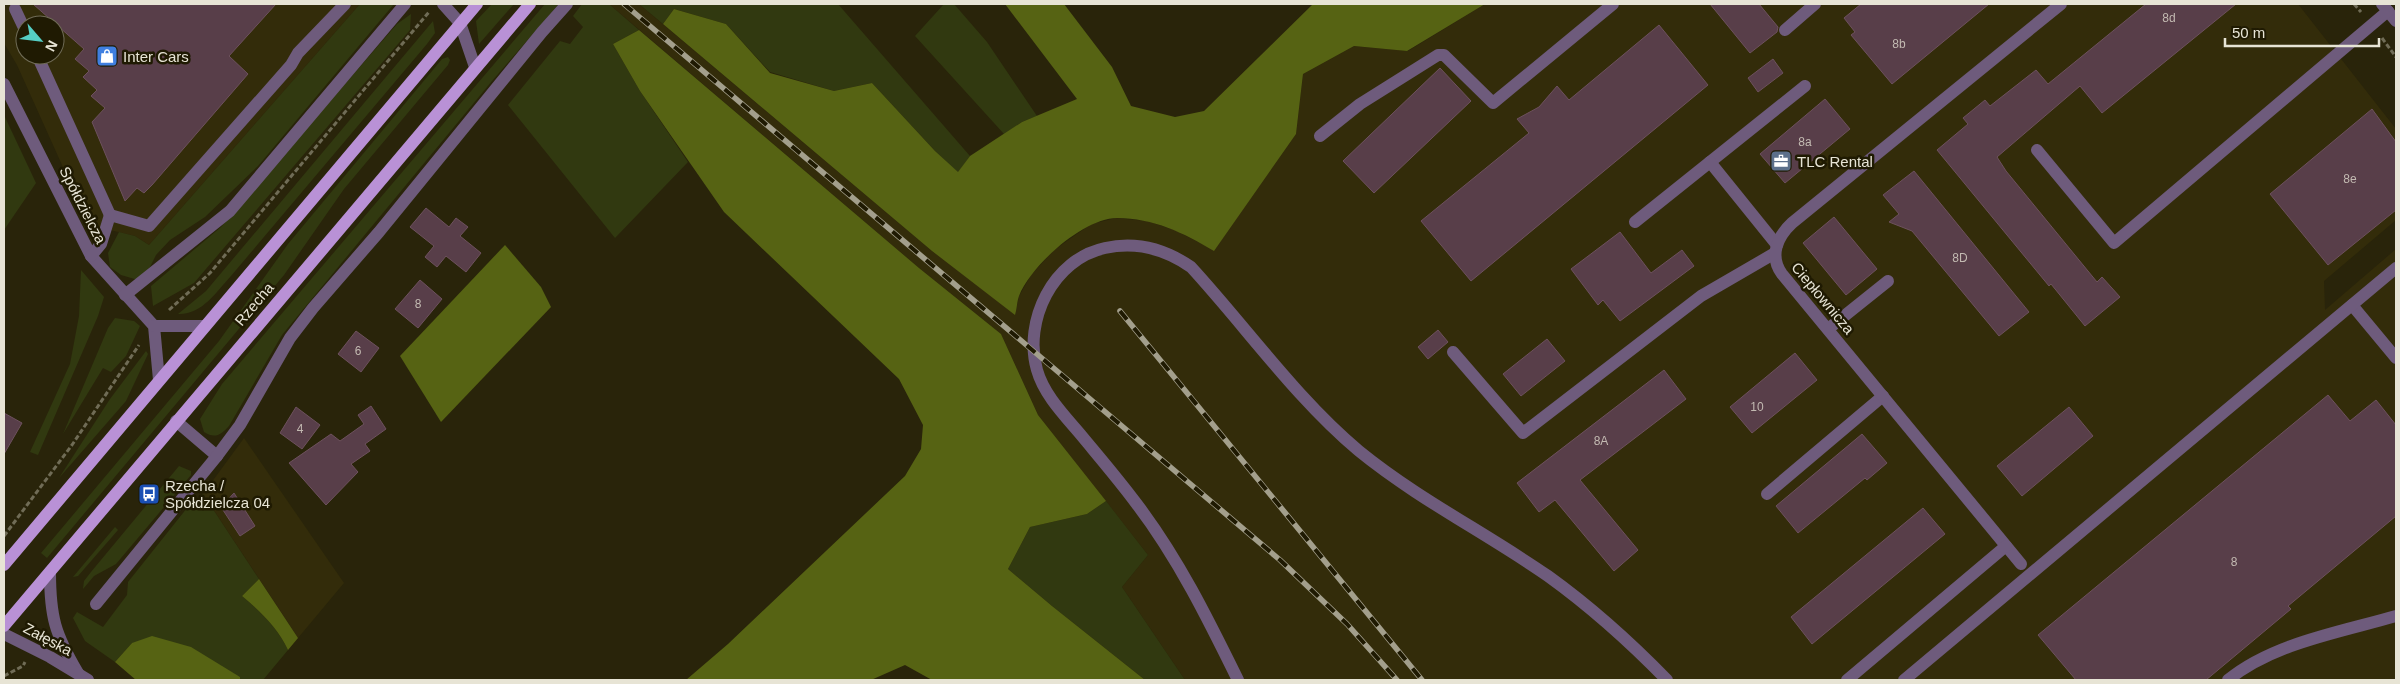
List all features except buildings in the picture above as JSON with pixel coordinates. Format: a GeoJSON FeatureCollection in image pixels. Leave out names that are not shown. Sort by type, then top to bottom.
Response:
{"type":"FeatureCollection","features":[{"type":"Feature","properties":{"kind":"main road","name":"Rzecha"},"geometry":{"type":"LineString","coordinates":[[4,565],[477,4]]}},
{"type":"Feature","properties":{"kind":"main road","name":"Rzecha"},"geometry":{"type":"LineString","coordinates":[[4,626],[530,4]]}},
{"type":"Feature","properties":{"kind":"street"},"geometry":{"type":"LineString","coordinates":[[110,215],[149,226],[291,65],[298,53],[345,4]]}},
{"type":"Feature","properties":{"kind":"street"},"geometry":{"type":"LineString","coordinates":[[125,295],[230,211],[405,4]]}},
{"type":"Feature","properties":{"kind":"street"},"geometry":{"type":"LineString","coordinates":[[443,4],[460,22],[475,67]]}},
{"type":"Feature","properties":{"kind":"street"},"geometry":{"type":"LineString","coordinates":[[96,604],[218,456],[240,425],[290,338],[542,32],[568,4]]}},
{"type":"Feature","properties":{"kind":"street"},"geometry":{"type":"LineString","coordinates":[[1320,136],[1360,104],[1438,55],[1444,55],[1493,103],[1613,4]]}},
{"type":"Feature","properties":{"kind":"street"},"geometry":{"type":"LineString","coordinates":[[1785,30],[1815,4]]}},
{"type":"Feature","properties":{"kind":"street"},"geometry":{"type":"LineString","coordinates":[[1453,352],[1523,433],[1701,296],[1776,249],[1786,228],[2052,6]]}},
{"type":"Feature","properties":{"kind":"street"},"geometry":{"type":"LineString","coordinates":[[16,9],[19,15]]}},
{"type":"Feature","properties":{"kind":"street"},"geometry":{"type":"LineString","coordinates":[[2037,150],[2114,242],[2389,12]]}},
{"type":"Feature","properties":{"kind":"street"},"geometry":{"type":"LineString","coordinates":[[42,65],[110,215],[101,244],[91,256]]}},
{"type":"Feature","properties":{"kind":"street","name":"Spółdzielcza"},"geometry":{"type":"LineString","coordinates":[[4,84],[91,256],[154,326]]}},
{"type":"Feature","properties":{"kind":"street"},"geometry":{"type":"LineString","coordinates":[[1636,222],[1806,86]]}},
{"type":"Feature","properties":{"kind":"street","name":"Ciepłownicza"},"geometry":{"type":"LineString","coordinates":[[1710,162],[1776,249],[1778,268],[2021,564]]}},
{"type":"Feature","properties":{"kind":"street"},"geometry":{"type":"LineString","coordinates":[[1238,680],[1198,598],[1168,549],[1137,504],[1060,410],[1037,372],[1033,351],[1034,331],[1048,289],[1063,272],[1082,257],[1103,248],[1120,245],[1139,246],[1161,250],[1178,257],[1191,267],[1287,380],[1334,428],[1360,451],[1423,498],[1546,576],[1588,606],[1615,629],[1667,680]]}},
{"type":"Feature","properties":{"kind":"street"},"geometry":{"type":"LineString","coordinates":[[1904,680],[2396,268]]}},
{"type":"Feature","properties":{"kind":"street"},"geometry":{"type":"LineString","coordinates":[[2375,286],[2396,277]]}},
{"type":"Feature","properties":{"kind":"street"},"geometry":{"type":"LineString","coordinates":[[1828,330],[1888,281]]}},
{"type":"Feature","properties":{"kind":"street"},"geometry":{"type":"LineString","coordinates":[[2352,305],[2396,358]]}},
{"type":"Feature","properties":{"kind":"street"},"geometry":{"type":"LineString","coordinates":[[159,380],[154,326],[205,326]]}},
{"type":"Feature","properties":{"kind":"street"},"geometry":{"type":"LineString","coordinates":[[1767,494],[1884,396]]}},
{"type":"Feature","properties":{"kind":"street"},"geometry":{"type":"LineString","coordinates":[[176,421],[218,456]]}},
{"type":"Feature","properties":{"kind":"street"},"geometry":{"type":"LineString","coordinates":[[1847,680],[2006,546]]}},
{"type":"Feature","properties":{"kind":"street","name":"Załęska"},"geometry":{"type":"LineString","coordinates":[[50,572],[50,604],[54,626],[61,645],[83,677]]}},
{"type":"Feature","properties":{"kind":"street"},"geometry":{"type":"LineString","coordinates":[[2228,680],[2243,668],[2274,652],[2396,616]]}},
{"type":"Feature","properties":{"kind":"street","name":"Załęska"},"geometry":{"type":"LineString","coordinates":[[4,634],[50,657],[83,677]]}},
{"type":"Feature","properties":{"kind":"path"},"geometry":{"type":"LineString","coordinates":[[2354,4],[2364,17]]}},
{"type":"Feature","properties":{"kind":"path"},"geometry":{"type":"LineString","coordinates":[[4,537],[72,445],[132,355],[154,326],[168,310],[210,273],[430,11]]}},
{"type":"Feature","properties":{"kind":"path"},"geometry":{"type":"LineString","coordinates":[[2382,38],[2396,57]]}},
{"type":"Feature","properties":{"kind":"path"},"geometry":{"type":"LineString","coordinates":[[4,676],[23,666]]}},
{"type":"Feature","properties":{"kind":"shaded area"},"geometry":{"type":"Polygon","coordinates":[[[4,4],[360,4],[149,245],[135,236],[89,225],[17,65],[65,65],[65,15],[15,15],[15,62],[4,43],[4,4]]]}},
{"type":"Feature","properties":{"kind":"shaded area"},"geometry":{"type":"Polygon","coordinates":[[[609,4],[639,4],[932,251],[1015,314],[1019,296],[1031,275],[1054,250],[1091,224],[1116,218],[1147,221],[1175,230],[1214,250],[1296,134],[1303,74],[1354,46],[1408,51],[1485,4],[2298,4],[2396,129],[2396,220],[2324,281],[2325,310],[2396,249],[2396,680],[1185,680],[1122,587],[1148,555],[1038,415],[1001,334],[919,268],[609,4]]]}},
{"type":"Feature","properties":{"kind":"shaded area"},"geometry":{"type":"Polygon","coordinates":[[[244,438],[344,583],[298,638],[203,494],[244,438]]]}},
{"type":"Feature","properties":{"kind":"green space"},"geometry":{"type":"Polygon","coordinates":[[[360,4],[394,4],[258,166],[205,217],[170,240],[156,255],[150,267],[138,280],[121,275],[110,267],[108,253],[119,232],[135,236],[149,245],[360,4]]]}},
{"type":"Feature","properties":{"kind":"green space"},"geometry":{"type":"Polygon","coordinates":[[[492,4],[514,4],[479,44],[476,21],[492,4]]]}},
{"type":"Feature","properties":{"kind":"green space"},"geometry":{"type":"Polygon","coordinates":[[[545,4],[559,4],[492,81],[282,335],[229,426],[215,436],[204,432],[200,419],[222,384],[545,4]]]}},
{"type":"Feature","properties":{"kind":"green space"},"geometry":{"type":"Polygon","coordinates":[[[582,4],[609,4],[639,30],[613,44],[640,91],[688,162],[615,238],[508,105],[560,41],[570,44],[583,27],[573,16],[582,4]]]}},
{"type":"Feature","properties":{"kind":"green space"},"geometry":{"type":"Polygon","coordinates":[[[639,4],[838,4],[970,156],[958,173],[872,83],[834,91],[770,72],[726,24],[674,9],[663,24],[639,4]]]}},
{"type":"Feature","properties":{"kind":"green space"},"geometry":{"type":"Polygon","coordinates":[[[944,4],[954,4],[987,42],[1037,116],[1022,122],[1004,134],[915,36],[944,4]]]}},
{"type":"Feature","properties":{"kind":"green space"},"geometry":{"type":"Polygon","coordinates":[[[1005,4],[1064,4],[1112,67],[1131,106],[1175,117],[1204,111],[1313,4],[1485,4],[1407,51],[1354,46],[1303,74],[1296,134],[1214,251],[1191,238],[1156,224],[1117,218],[1104,220],[1089,226],[1060,245],[1047,258],[1025,284],[1018,298],[1015,315],[932,251],[663,24],[674,9],[726,24],[770,73],[834,91],[872,83],[935,151],[958,172],[970,156],[1022,122],[1077,99],[1005,4]]]}},
{"type":"Feature","properties":{"kind":"green space"},"geometry":{"type":"Polygon","coordinates":[[[411,14],[410,30],[194,283],[153,306],[151,286],[221,227],[397,24],[411,14]]]}},
{"type":"Feature","properties":{"kind":"green space"},"geometry":{"type":"Polygon","coordinates":[[[433,21],[435,33],[427,44],[231,276],[201,307],[194,311],[178,314],[206,291],[433,21]]]}},
{"type":"Feature","properties":{"kind":"green space"},"geometry":{"type":"Polygon","coordinates":[[[639,30],[919,268],[1001,334],[1038,415],[1106,501],[1087,514],[1030,527],[1008,569],[1145,680],[932,680],[905,665],[871,680],[686,680],[728,644],[905,476],[921,449],[923,425],[899,379],[724,212],[640,91],[613,44],[639,30]]]}},
{"type":"Feature","properties":{"kind":"green space"},"geometry":{"type":"Polygon","coordinates":[[[448,57],[450,60],[448,65],[344,189],[284,275],[47,558],[41,553],[219,341],[288,244],[442,59],[448,57]]]}},
{"type":"Feature","properties":{"kind":"green space"},"geometry":{"type":"Polygon","coordinates":[[[4,115],[36,183],[4,230],[4,115]]]}},
{"type":"Feature","properties":{"kind":"green space"},"geometry":{"type":"Polygon","coordinates":[[[505,245],[541,287],[551,307],[441,422],[400,356],[505,245]]]}},
{"type":"Feature","properties":{"kind":"green space"},"geometry":{"type":"Polygon","coordinates":[[[81,270],[104,297],[98,316],[38,455],[30,452],[70,364],[79,316],[81,270]]]}},
{"type":"Feature","properties":{"kind":"green space"},"geometry":{"type":"Polygon","coordinates":[[[115,318],[134,321],[140,326],[126,356],[111,372],[103,368],[63,434],[108,328],[115,318]]]}},
{"type":"Feature","properties":{"kind":"green space"},"geometry":{"type":"Polygon","coordinates":[[[146,351],[148,354],[126,401],[59,478],[110,399],[146,351]]]}},
{"type":"Feature","properties":{"kind":"green space"},"geometry":{"type":"Polygon","coordinates":[[[179,466],[191,471],[191,475],[116,564],[94,576],[83,589],[84,581],[91,572],[179,466]]]}},
{"type":"Feature","properties":{"kind":"green space"},"geometry":{"type":"Polygon","coordinates":[[[203,494],[259,579],[242,596],[268,620],[288,650],[263,680],[240,680],[240,677],[132,643],[115,662],[85,641],[73,618],[77,612],[103,627],[127,595],[128,582],[187,508],[203,494]]]}},
{"type":"Feature","properties":{"kind":"green space"},"geometry":{"type":"Polygon","coordinates":[[[1106,501],[1148,555],[1122,587],[1185,680],[1145,680],[1008,569],[1030,527],[1087,514],[1106,501]]]}},
{"type":"Feature","properties":{"kind":"green space"},"geometry":{"type":"Polygon","coordinates":[[[115,527],[118,530],[78,576],[73,577],[115,527]]]}},
{"type":"Feature","properties":{"kind":"green space"},"geometry":{"type":"Polygon","coordinates":[[[259,579],[298,638],[288,650],[268,620],[242,596],[259,579]]]}},
{"type":"Feature","properties":{"kind":"green space"},"geometry":{"type":"Polygon","coordinates":[[[152,636],[191,647],[240,677],[240,680],[136,680],[115,662],[132,643],[152,636]]]}},
{"type":"Feature","properties":{"kind":"railway"},"geometry":{"type":"LineString","coordinates":[[624,4],[1280,560],[1347,624],[1397,680]]}},
{"type":"Feature","properties":{"kind":"railway"},"geometry":{"type":"LineString","coordinates":[[1120,311],[1422,680]]}},
{"type":"Feature","properties":{"kind":"place","name":"Inter Cars"},"geometry":{"type":"Point","coordinates":[107,56]}},
{"type":"Feature","properties":{"kind":"place","name":"TLC Rental"},"geometry":{"type":"Point","coordinates":[1781,161]}},
{"type":"Feature","properties":{"kind":"place","name":"Rzecha / Spółdzielcza 04"},"geometry":{"type":"Point","coordinates":[149,494]}}]}
